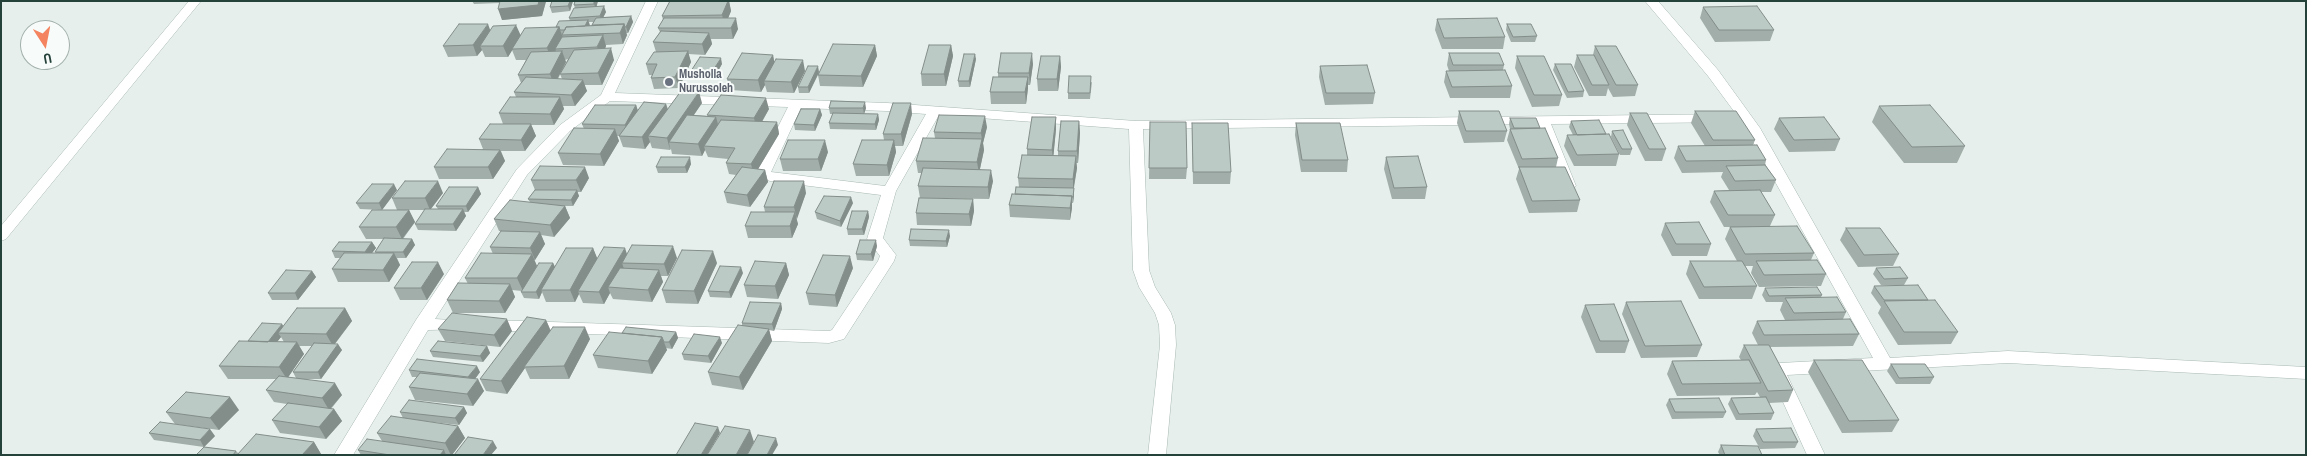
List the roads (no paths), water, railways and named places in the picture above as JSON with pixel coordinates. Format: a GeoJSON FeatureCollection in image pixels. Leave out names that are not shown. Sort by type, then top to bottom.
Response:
{"type":"FeatureCollection","features":[{"type":"Feature","properties":{"kind":"street"},"geometry":{"type":"LineString","coordinates":[[1,236],[195,1]]}},
{"type":"Feature","properties":{"kind":"street"},"geometry":{"type":"LineString","coordinates":[[343,455],[422,324],[522,172],[565,128],[607,97],[652,1]]}},
{"type":"Feature","properties":{"kind":"street"},"geometry":{"type":"LineString","coordinates":[[1651,1],[1713,73],[1746,118],[1885,364]]}},
{"type":"Feature","properties":{"kind":"street"},"geometry":{"type":"LineString","coordinates":[[607,97],[797,103],[935,110],[1136,125],[1746,118]]}},
{"type":"Feature","properties":{"kind":"street"},"geometry":{"type":"LineString","coordinates":[[797,103],[764,169],[764,174],[770,177],[889,190]]}},
{"type":"Feature","properties":{"kind":"street"},"geometry":{"type":"LineString","coordinates":[[422,324],[838,335],[886,261],[888,255],[875,239],[889,190],[935,110]]}},
{"type":"Feature","properties":{"kind":"street"},"geometry":{"type":"LineString","coordinates":[[1543,120],[1572,193]]}},
{"type":"Feature","properties":{"kind":"street"},"geometry":{"type":"LineString","coordinates":[[1136,125],[1141,270],[1147,287],[1163,313],[1167,325],[1168,345],[1157,455]]}},
{"type":"Feature","properties":{"kind":"street"},"geometry":{"type":"LineString","coordinates":[[1816,455],[1777,371],[2008,358],[2306,373]]}},
{"type":"Feature","properties":{"kind":"place","name":"Musholla Nurussoleh"},"geometry":{"type":"Point","coordinates":[669,82]}}]}
